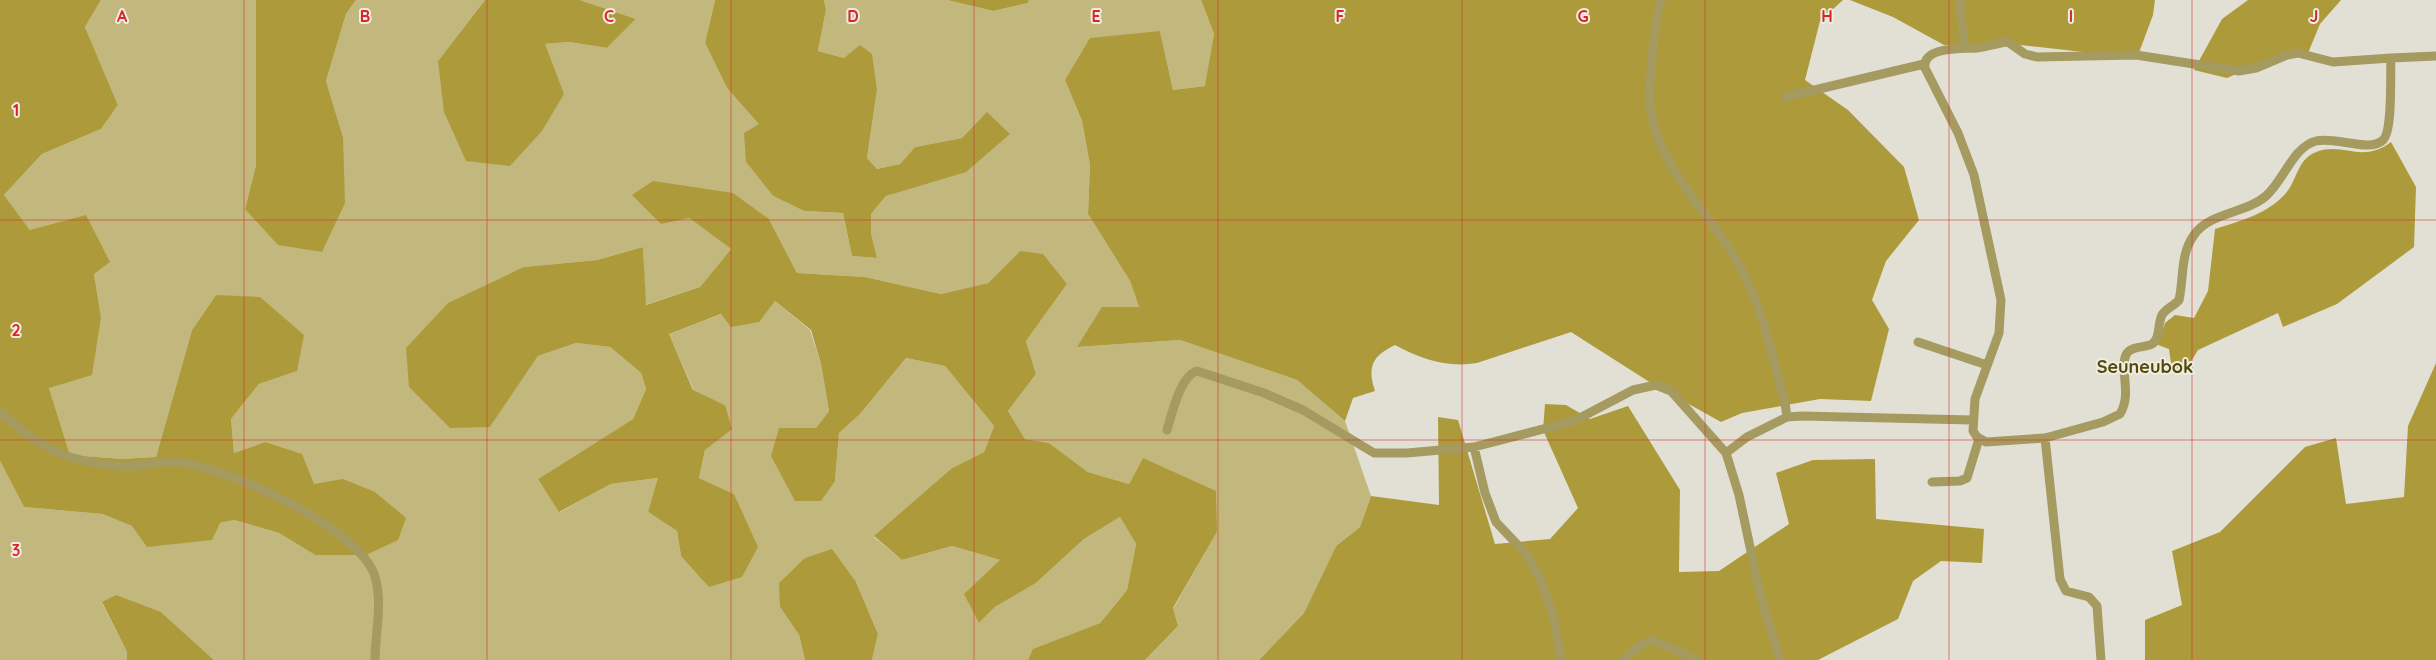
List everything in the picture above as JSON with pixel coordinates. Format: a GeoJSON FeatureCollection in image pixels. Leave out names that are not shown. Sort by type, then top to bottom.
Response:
{"type":"FeatureCollection","features":[{"type":"Feature","properties":{"kind":"street"},"geometry":{"type":"LineString","coordinates":[[1661,0],[1654,43],[1650,89],[1654,125],[1674,172],[1722,236],[1747,279],[1760,314],[1787,417]]}},
{"type":"Feature","properties":{"kind":"street"},"geometry":{"type":"LineString","coordinates":[[1960,0],[1964,48]]}},
{"type":"Feature","properties":{"kind":"street"},"geometry":{"type":"LineString","coordinates":[[1785,97],[1924,64],[1933,54],[1949,49],[2008,42],[2025,54],[2036,57],[2136,55],[2233,71],[2256,68],[2287,55],[2298,53],[2333,62],[2436,56]]}},
{"type":"Feature","properties":{"kind":"street"},"geometry":{"type":"LineString","coordinates":[[1924,64],[1967,154],[1982,204],[1997,274],[2001,300],[2001,318],[1996,344],[1975,399],[1972,420],[1973,431],[1979,439],[1993,442],[2045,438],[2103,422],[2120,414],[2127,397],[2124,361],[2126,354],[2131,350],[2152,344],[2157,336],[2161,316],[2179,300],[2185,258],[2193,237],[2202,226],[2257,203],[2274,188],[2302,149],[2312,142],[2332,139],[2368,145],[2377,144],[2384,139],[2388,123],[2391,58]]}},
{"type":"Feature","properties":{"kind":"street"},"geometry":{"type":"LineString","coordinates":[[1918,342],[1987,365]]}},
{"type":"Feature","properties":{"kind":"street"},"geometry":{"type":"LineString","coordinates":[[1168,430],[1172,412],[1187,376],[1197,371],[1264,393],[1303,410],[1374,454],[1407,454],[1474,447],[1574,421],[1633,390],[1656,385],[1671,391],[1726,453],[1739,495],[1765,613],[1780,660]]}},
{"type":"Feature","properties":{"kind":"street"},"geometry":{"type":"LineString","coordinates":[[0,412],[47,448],[73,458],[110,465],[131,466],[175,462],[234,476],[274,494],[314,517],[352,546],[375,575],[379,596],[374,660]]}},
{"type":"Feature","properties":{"kind":"street"},"geometry":{"type":"LineString","coordinates":[[1726,453],[1753,433],[1787,417],[1972,420]]}},
{"type":"Feature","properties":{"kind":"street"},"geometry":{"type":"LineString","coordinates":[[2045,438],[2060,578],[2066,591],[2089,597],[2097,606],[2101,660]]}},
{"type":"Feature","properties":{"kind":"street"},"geometry":{"type":"LineString","coordinates":[[1932,482],[1960,481],[1968,478],[1979,439]]}},
{"type":"Feature","properties":{"kind":"street"},"geometry":{"type":"LineString","coordinates":[[1474,447],[1485,493],[1496,522],[1527,555],[1541,580],[1553,614],[1561,660]]}},
{"type":"Feature","properties":{"kind":"street"},"geometry":{"type":"LineString","coordinates":[[1623,660],[1642,644],[1653,640],[1697,660]]}},
{"type":"Feature","properties":{"kind":"shaded area"},"geometry":{"type":"Polygon","coordinates":[[[0,0],[101,0],[85,27],[118,105],[101,129],[42,154],[4,195],[30,230],[86,215],[110,262],[94,274],[101,317],[92,375],[49,388],[70,455],[122,459],[156,457],[192,330],[216,295],[260,297],[304,335],[297,371],[259,384],[231,419],[234,453],[265,442],[302,454],[314,484],[343,479],[375,492],[406,518],[398,540],[366,555],[315,555],[279,533],[234,520],[220,523],[212,540],[147,547],[132,526],[102,514],[24,507],[0,461],[0,0]]]}},
{"type":"Feature","properties":{"kind":"shaded area"},"geometry":{"type":"Polygon","coordinates":[[[101,0],[256,0],[256,165],[245,209],[343,137],[326,81],[346,14],[356,0],[485,0],[438,61],[544,44],[569,42],[607,48],[636,19],[580,0],[715,0],[705,43],[727,88],[760,124],[746,162],[773,196],[804,211],[843,213],[852,256],[877,258],[870,234],[871,214],[886,196],[918,185],[987,112],[962,138],[915,147],[900,164],[877,169],[867,158],[877,90],[844,58],[818,51],[826,10],[824,0],[947,0],[993,11],[1028,3],[1029,0],[1201,0],[1214,34],[1206,86],[1173,90],[1160,31],[1065,80],[1082,121],[1090,165],[1088,214],[1130,281],[1139,307],[1077,347],[1180,340],[1297,380],[1345,421],[1371,496],[1360,527],[1336,546],[1304,613],[1259,660],[1145,660],[1178,626],[1173,609],[1217,532],[1143,458],[1129,484],[1088,472],[1049,443],[1025,439],[1008,411],[1036,374],[1026,341],[1067,284],[1020,251],[988,283],[941,294],[865,277],[797,273],[769,219],[689,218],[731,249],[700,287],[645,305],[643,247],[597,260],[524,267],[490,427],[538,356],[576,343],[610,347],[641,373],[646,389],[633,419],[538,479],[560,512],[611,484],[659,478],[648,512],[677,531],[681,556],[734,494],[699,478],[705,450],[725,405],[694,391],[669,334],[722,314],[775,301],[810,330],[821,364],[829,411],[816,428],[835,481],[839,433],[860,414],[906,358],[945,366],[994,426],[984,452],[952,468],[874,537],[902,560],[952,546],[1000,560],[979,623],[995,607],[1036,583],[1084,539],[1120,517],[1136,544],[1127,590],[1100,623],[1034,649],[1028,660],[872,660],[878,634],[856,582],[780,607],[799,635],[805,660],[214,660],[161,612],[102,603],[127,652],[127,660],[0,660],[0,461],[24,507],[102,514],[132,526],[220,523],[234,520],[279,533],[315,555],[314,485],[265,442],[234,453],[231,419],[259,384],[296,371],[216,295],[192,330],[156,457],[122,459],[70,455],[49,388],[101,317],[94,274],[30,230],[4,195],[42,154],[101,129],[118,105],[85,27],[101,0]]]}},
{"type":"Feature","properties":{"kind":"shaded area"},"geometry":{"type":"Polygon","coordinates":[[[256,0],[356,0],[346,14],[326,81],[343,137],[345,203],[322,252],[278,245],[245,209],[256,165],[256,0]]]}},
{"type":"Feature","properties":{"kind":"shaded area"},"geometry":{"type":"Polygon","coordinates":[[[485,0],[580,0],[636,19],[607,48],[569,42],[545,44],[564,94],[542,131],[510,166],[466,161],[444,112],[438,61],[485,0]]]}},
{"type":"Feature","properties":{"kind":"shaded area"},"geometry":{"type":"Polygon","coordinates":[[[715,0],[824,0],[826,10],[818,51],[844,58],[860,45],[872,54],[877,90],[867,158],[877,169],[900,164],[915,147],[962,138],[987,112],[1010,134],[966,172],[886,196],[871,214],[871,234],[877,258],[852,256],[843,213],[804,211],[773,196],[746,162],[744,133],[759,124],[727,88],[705,43],[715,0]]]}},
{"type":"Feature","properties":{"kind":"shaded area"},"geometry":{"type":"Polygon","coordinates":[[[947,0],[1029,0],[1028,3],[993,11],[947,0]]]}},
{"type":"Feature","properties":{"kind":"shaded area"},"geometry":{"type":"Polygon","coordinates":[[[1201,0],[1843,0],[1820,21],[1805,80],[1848,110],[1904,167],[1919,220],[1886,261],[1872,300],[1889,329],[1871,401],[1820,399],[1742,413],[1721,422],[1651,383],[1571,332],[1477,363],[1466,364],[1434,361],[1395,345],[1376,358],[1372,369],[1375,391],[1353,398],[1345,421],[1297,380],[1180,340],[1077,347],[1102,307],[1139,307],[1130,281],[1088,214],[1090,165],[1082,121],[1065,80],[1090,38],[1160,31],[1173,90],[1205,86],[1214,34],[1201,0]]]}},
{"type":"Feature","properties":{"kind":"shaded area"},"geometry":{"type":"Polygon","coordinates":[[[1850,0],[2155,0],[2153,15],[2137,58],[2011,44],[1944,45],[1893,17],[1850,0]]]}},
{"type":"Feature","properties":{"kind":"shaded area"},"geometry":{"type":"Polygon","coordinates":[[[2248,0],[2341,0],[2320,24],[2306,58],[2289,51],[2227,78],[2194,70],[2222,19],[2248,0]]]}},
{"type":"Feature","properties":{"kind":"shaded area"},"geometry":{"type":"Polygon","coordinates":[[[2391,142],[2416,187],[2414,247],[2337,304],[2283,327],[2278,313],[2198,350],[2189,365],[2172,370],[2169,349],[2158,345],[2165,323],[2175,315],[2194,318],[2208,291],[2215,229],[2262,212],[2279,200],[2290,188],[2304,161],[2314,153],[2334,149],[2370,152],[2380,149],[2391,142]]]}},
{"type":"Feature","properties":{"kind":"shaded area"},"geometry":{"type":"Polygon","coordinates":[[[653,181],[733,193],[769,219],[797,273],[865,277],[941,294],[988,283],[1020,251],[1043,254],[1067,284],[1026,341],[1036,374],[1008,411],[1025,439],[1049,443],[1088,472],[1129,484],[1143,458],[1216,491],[1217,532],[1173,608],[1178,626],[1145,660],[1028,660],[1033,649],[1100,623],[1127,590],[1136,544],[1120,517],[1084,539],[1036,583],[995,607],[979,623],[964,594],[1000,560],[952,546],[902,560],[874,536],[952,468],[984,452],[994,426],[945,366],[906,358],[860,414],[839,433],[835,481],[821,501],[795,501],[771,456],[779,428],[816,428],[829,411],[821,364],[811,330],[775,301],[759,322],[731,327],[721,314],[669,334],[693,390],[725,405],[732,429],[705,450],[699,478],[734,494],[758,547],[742,577],[709,587],[681,556],[677,531],[648,512],[658,478],[611,484],[559,512],[538,479],[633,419],[646,389],[641,373],[610,347],[576,343],[538,356],[490,427],[450,428],[409,387],[406,348],[448,303],[524,267],[597,260],[643,247],[646,305],[700,287],[731,249],[689,218],[661,224],[632,195],[653,181]]]}},
{"type":"Feature","properties":{"kind":"shaded area"},"geometry":{"type":"Polygon","coordinates":[[[2436,363],[2436,660],[2145,660],[2145,620],[2182,605],[2172,551],[2220,532],[2305,447],[2336,438],[2346,504],[2404,497],[2408,426],[2436,363]]]}},
{"type":"Feature","properties":{"kind":"shaded area"},"geometry":{"type":"Polygon","coordinates":[[[1545,404],[1566,405],[1590,419],[1628,406],[1680,490],[1679,572],[1719,571],[1789,524],[1776,473],[1813,460],[1875,459],[1876,519],[1984,529],[1982,563],[1941,561],[1913,581],[1898,619],[1818,660],[1259,660],[1304,613],[1336,546],[1360,527],[1371,496],[1439,505],[1438,417],[1458,420],[1495,544],[1550,539],[1578,508],[1543,430],[1545,404]]]}},
{"type":"Feature","properties":{"kind":"shaded area"},"geometry":{"type":"Polygon","coordinates":[[[832,549],[856,582],[878,634],[872,660],[805,660],[799,635],[780,607],[779,583],[805,558],[832,549]]]}},
{"type":"Feature","properties":{"kind":"shaded area"},"geometry":{"type":"Polygon","coordinates":[[[116,595],[161,612],[214,660],[127,660],[127,652],[102,602],[116,595]]]}},
{"type":"Feature","properties":{"kind":"district","name":"Seuneubok"},"geometry":{"type":"Point","coordinates":[2145,367]}}]}
